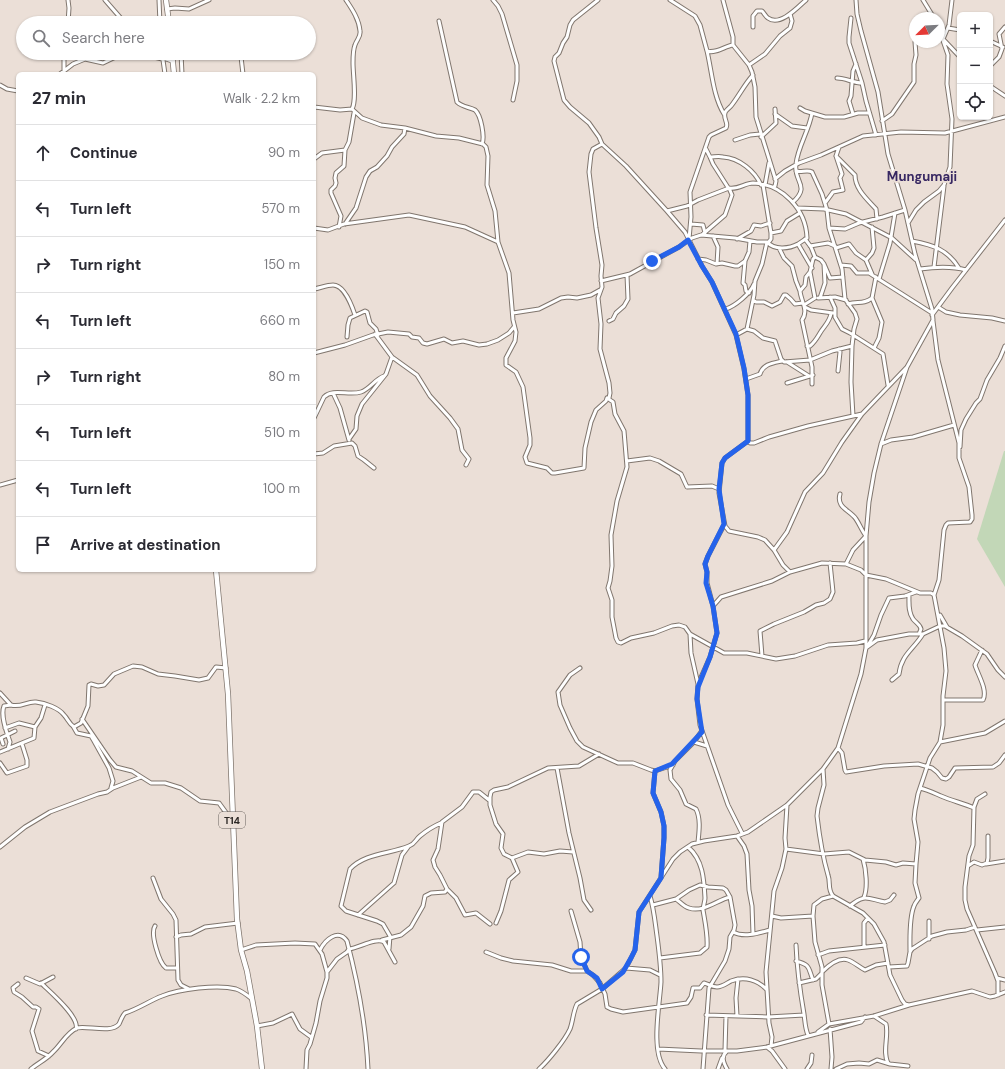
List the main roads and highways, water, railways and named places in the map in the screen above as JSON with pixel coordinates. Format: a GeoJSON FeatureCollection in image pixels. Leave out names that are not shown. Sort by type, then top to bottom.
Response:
{"type":"FeatureCollection","features":[{"type":"Feature","properties":{"kind":"highway"},"geometry":{"type":"LineString","coordinates":[[166,0],[168,16]]}},
{"type":"Feature","properties":{"kind":"highway"},"geometry":{"type":"LineString","coordinates":[[173,60],[174,72]]}},
{"type":"Feature","properties":{"kind":"highway","name":"T14"},"geometry":{"type":"LineString","coordinates":[[216,572],[226,668],[238,924],[241,950],[247,971],[257,1026],[262,1069]]}},
{"type":"Feature","properties":{"kind":"district","name":"Mungumaji"},"geometry":{"type":"Point","coordinates":[922,176]}}]}
